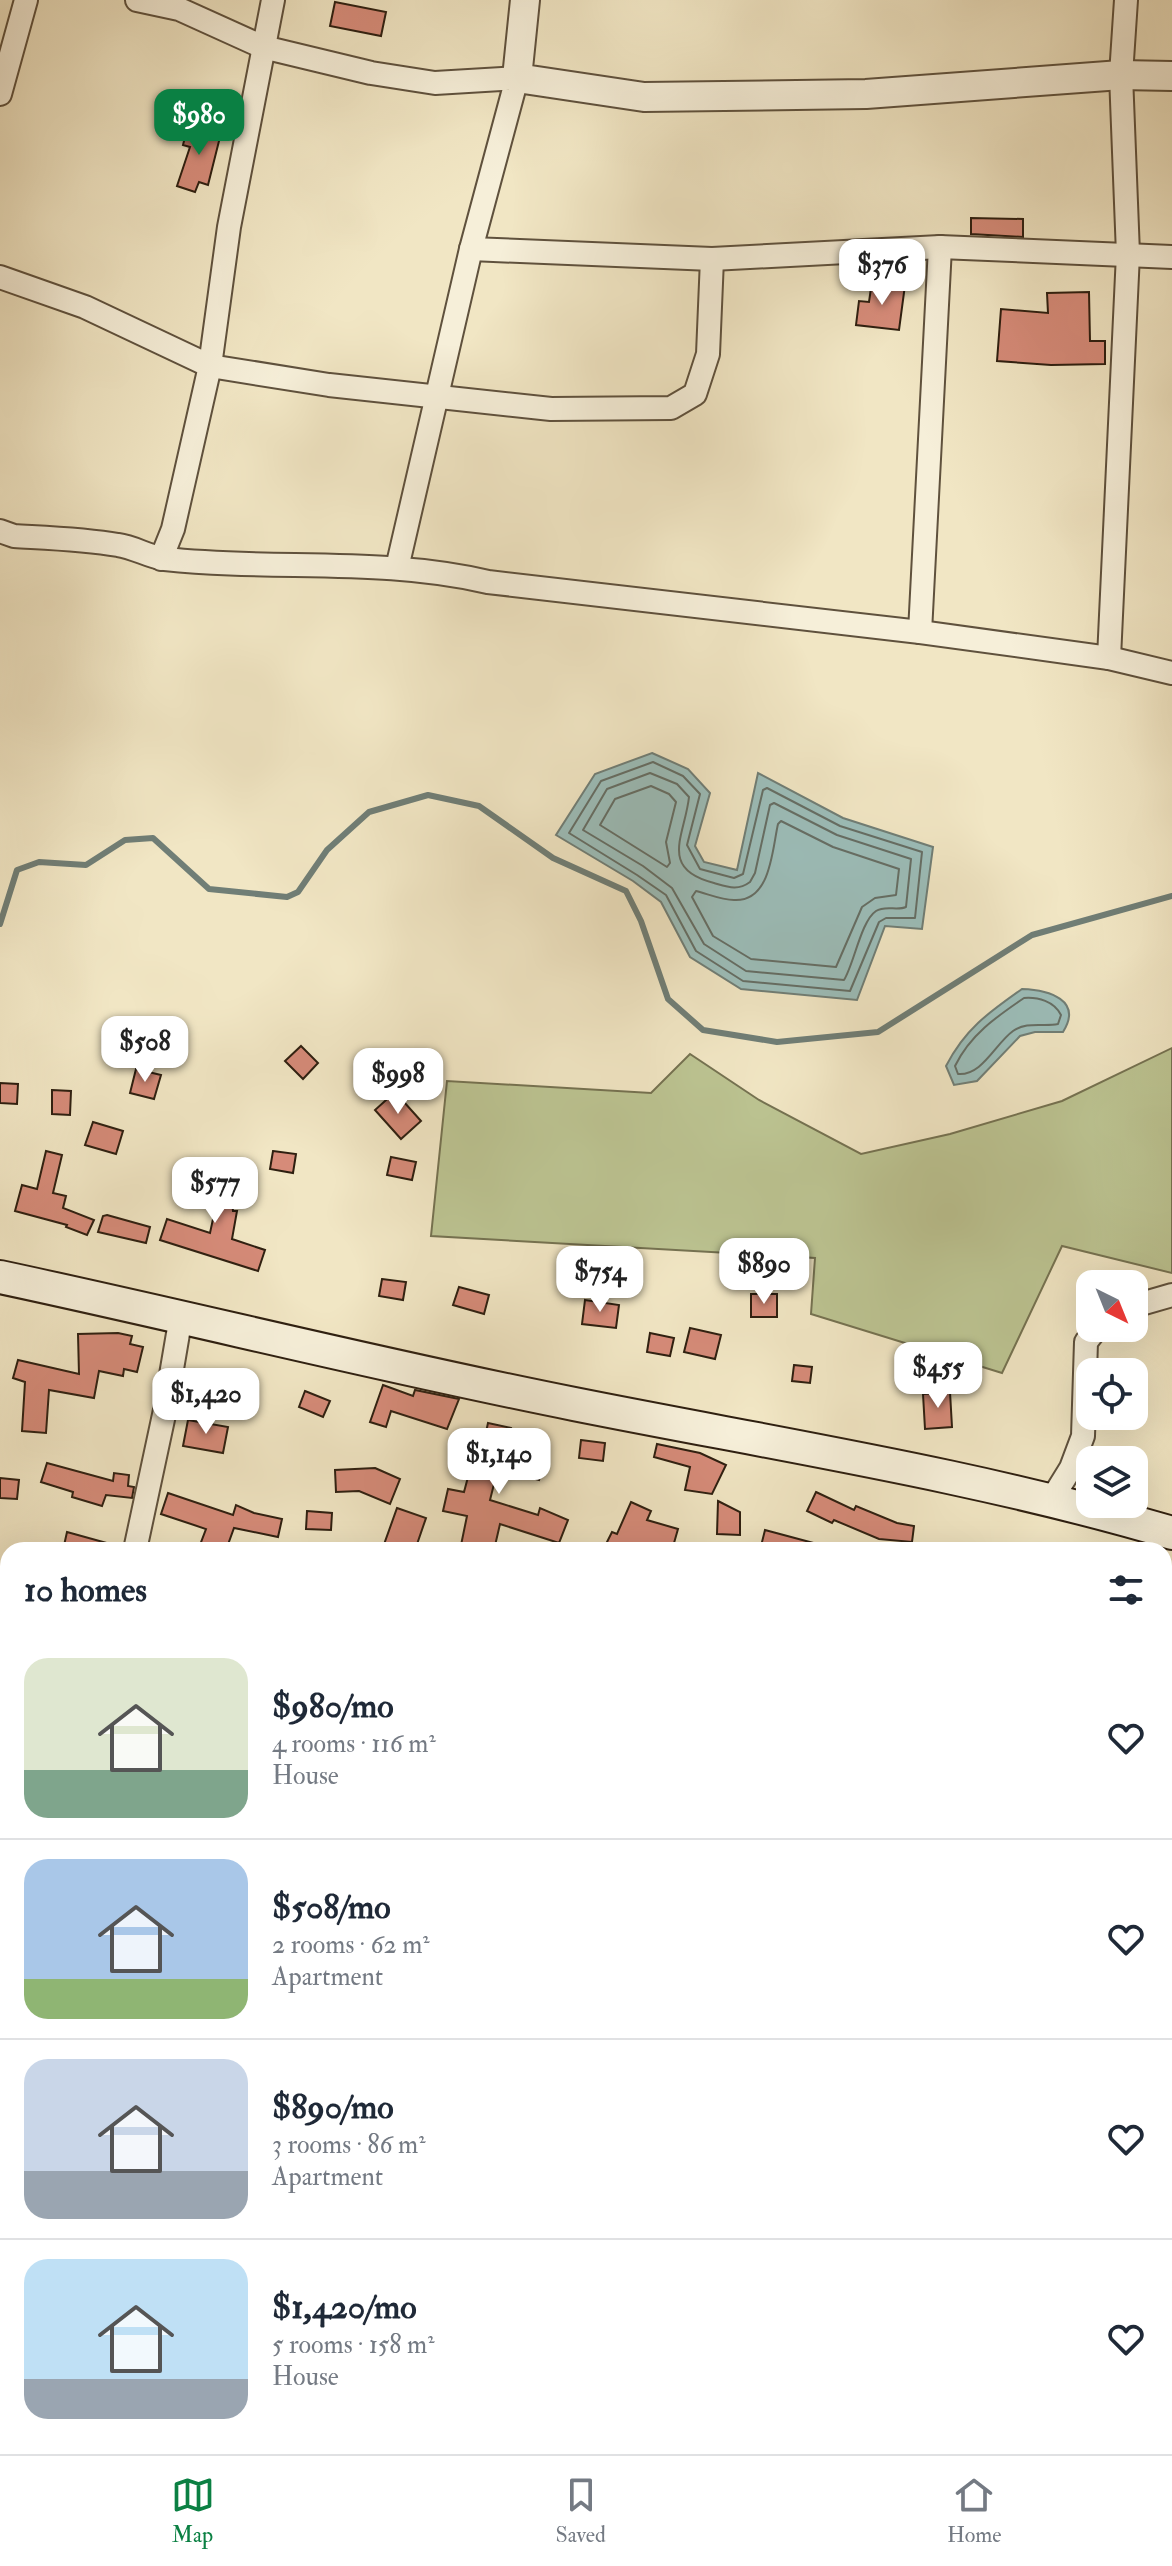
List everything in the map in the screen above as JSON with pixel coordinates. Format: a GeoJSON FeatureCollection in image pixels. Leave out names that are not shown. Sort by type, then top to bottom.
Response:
{"type":"FeatureCollection","features":[{"type":"Feature","properties":{"kind":"main road"},"geometry":{"type":"LineString","coordinates":[[0,1277],[472,1384],[912,1469],[1172,1533]]}},
{"type":"Feature","properties":{"kind":"street"},"geometry":{"type":"LineString","coordinates":[[0,94],[26,0]]}},
{"type":"Feature","properties":{"kind":"street"},"geometry":{"type":"LineString","coordinates":[[137,0],[179,9],[263,47],[324,63],[435,83],[517,78],[644,97],[866,94],[1121,75],[1172,76]]}},
{"type":"Feature","properties":{"kind":"street"},"geometry":{"type":"LineString","coordinates":[[161,559],[173,529],[210,366],[229,227],[273,0]]}},
{"type":"Feature","properties":{"kind":"street"},"geometry":{"type":"LineString","coordinates":[[397,568],[471,249],[517,78],[525,0]]}},
{"type":"Feature","properties":{"kind":"street"},"geometry":{"type":"LineString","coordinates":[[1109,658],[1128,254],[1121,75],[1126,0]]}},
{"type":"Feature","properties":{"kind":"street"},"geometry":{"type":"LineString","coordinates":[[471,249],[712,259],[940,247],[1172,257]]}},
{"type":"Feature","properties":{"kind":"street"},"geometry":{"type":"LineString","coordinates":[[920,632],[940,247]]}},
{"type":"Feature","properties":{"kind":"street"},"geometry":{"type":"LineString","coordinates":[[0,277],[85,307],[210,366],[329,385],[551,409],[671,408],[695,394],[708,354],[712,259]]}},
{"type":"Feature","properties":{"kind":"street"},"geometry":{"type":"LineString","coordinates":[[0,531],[14,536],[69,538],[121,545],[161,559],[283,566],[315,564],[449,573],[488,582],[920,632],[1109,658],[1172,673]]}},
{"type":"Feature","properties":{"kind":"street"},"geometry":{"type":"LineString","coordinates":[[1148,1302],[1172,1295]]}},
{"type":"Feature","properties":{"kind":"street"},"geometry":{"type":"LineString","coordinates":[[137,1542],[181,1316]]}},
{"type":"Feature","properties":{"kind":"street"},"geometry":{"type":"LineString","coordinates":[[1050,1502],[1071,1468],[1083,1436],[1086,1342]]}},
{"type":"Feature","properties":{"kind":"green space"},"geometry":{"type":"Polygon","coordinates":[[[1172,1048],[1172,1273],[1062,1246],[1002,1373],[811,1314],[815,1258],[431,1236],[447,1081],[651,1093],[690,1054],[759,1100],[861,1154],[950,1134],[1062,1101],[1172,1048]]]}},
{"type":"Feature","properties":{"kind":"water"},"geometry":{"type":"Polygon","coordinates":[[[652,753],[688,769],[710,793],[695,846],[704,862],[737,870],[758,773],[843,818],[933,847],[922,929],[885,926],[857,1000],[741,989],[690,957],[661,902],[633,881],[556,835],[595,774],[652,753]]]}},
{"type":"Feature","properties":{"kind":"water"},"geometry":{"type":"Polygon","coordinates":[[[1022,989],[1052,995],[1066,1005],[1068,1021],[1063,1032],[1035,1032],[1020,1036],[977,1081],[954,1085],[946,1066],[953,1053],[988,1014],[1022,989]]]}},
{"type":"Feature","properties":{"kind":"building"},"geometry":{"type":"Polygon","coordinates":[[[335,2],[386,12],[381,36],[330,26],[335,2]]]}},
{"type":"Feature","properties":{"kind":"building"},"geometry":{"type":"Polygon","coordinates":[[[188,125],[221,133],[208,185],[199,182],[195,192],[177,186],[190,147],[183,145],[188,125]]]}},
{"type":"Feature","properties":{"kind":"building"},"geometry":{"type":"Polygon","coordinates":[[[971,218],[1023,219],[1023,237],[971,234],[971,218]]]}},
{"type":"Feature","properties":{"kind":"building"},"geometry":{"type":"Polygon","coordinates":[[[872,281],[905,285],[899,330],[856,325],[859,301],[869,302],[872,281]]]}},
{"type":"Feature","properties":{"kind":"building"},"geometry":{"type":"Polygon","coordinates":[[[1089,292],[1090,341],[1105,341],[1105,364],[1051,365],[997,361],[1001,309],[1048,313],[1047,293],[1089,292]]]}},
{"type":"Feature","properties":{"kind":"building"},"geometry":{"type":"Polygon","coordinates":[[[301,1046],[318,1063],[303,1079],[285,1061],[301,1046]]]}},
{"type":"Feature","properties":{"kind":"building"},"geometry":{"type":"Polygon","coordinates":[[[136,1069],[161,1075],[154,1099],[130,1093],[136,1069]]]}},
{"type":"Feature","properties":{"kind":"building"},"geometry":{"type":"Polygon","coordinates":[[[0,1083],[18,1084],[17,1104],[0,1103],[0,1083]]]}},
{"type":"Feature","properties":{"kind":"building"},"geometry":{"type":"Polygon","coordinates":[[[52,1090],[71,1091],[70,1115],[52,1114],[52,1090]]]}},
{"type":"Feature","properties":{"kind":"building"},"geometry":{"type":"Polygon","coordinates":[[[395,1092],[421,1121],[401,1139],[375,1110],[395,1092]]]}},
{"type":"Feature","properties":{"kind":"building"},"geometry":{"type":"Polygon","coordinates":[[[93,1122],[123,1131],[116,1154],[85,1145],[93,1122]]]}},
{"type":"Feature","properties":{"kind":"building"},"geometry":{"type":"Polygon","coordinates":[[[46,1151],[62,1155],[53,1193],[66,1196],[63,1208],[94,1220],[87,1235],[67,1225],[15,1211],[22,1185],[37,1189],[46,1151]]]}},
{"type":"Feature","properties":{"kind":"building"},"geometry":{"type":"Polygon","coordinates":[[[273,1151],[296,1154],[293,1173],[270,1169],[273,1151]]]}},
{"type":"Feature","properties":{"kind":"building"},"geometry":{"type":"Polygon","coordinates":[[[391,1157],[416,1162],[412,1180],[387,1175],[391,1157]]]}},
{"type":"Feature","properties":{"kind":"building"},"geometry":{"type":"Polygon","coordinates":[[[228,1163],[233,1211],[237,1211],[232,1239],[265,1250],[258,1271],[160,1240],[167,1219],[210,1233],[219,1191],[206,1192],[208,1181],[174,1171],[228,1163]]]}},
{"type":"Feature","properties":{"kind":"building"},"geometry":{"type":"Polygon","coordinates":[[[103,1216],[150,1227],[146,1243],[98,1232],[103,1216]]]}},
{"type":"Feature","properties":{"kind":"building"},"geometry":{"type":"Polygon","coordinates":[[[382,1279],[406,1282],[403,1300],[379,1296],[382,1279]]]}},
{"type":"Feature","properties":{"kind":"building"},"geometry":{"type":"Polygon","coordinates":[[[459,1287],[489,1295],[484,1314],[453,1305],[459,1287]]]}},
{"type":"Feature","properties":{"kind":"building"},"geometry":{"type":"Polygon","coordinates":[[[751,1294],[777,1294],[777,1317],[751,1317],[751,1294]]]}},
{"type":"Feature","properties":{"kind":"building"},"geometry":{"type":"Polygon","coordinates":[[[585,1300],[619,1305],[616,1328],[582,1324],[585,1300]]]}},
{"type":"Feature","properties":{"kind":"building"},"geometry":{"type":"Polygon","coordinates":[[[690,1328],[721,1335],[715,1359],[684,1352],[690,1328]]]}},
{"type":"Feature","properties":{"kind":"building"},"geometry":{"type":"Polygon","coordinates":[[[118,1333],[132,1336],[130,1344],[143,1347],[137,1372],[124,1369],[123,1376],[99,1371],[94,1398],[49,1390],[46,1433],[22,1431],[25,1382],[13,1378],[18,1360],[79,1374],[78,1334],[118,1333]]]}},
{"type":"Feature","properties":{"kind":"building"},"geometry":{"type":"Polygon","coordinates":[[[650,1333],[674,1338],[670,1356],[647,1352],[650,1333]]]}},
{"type":"Feature","properties":{"kind":"building"},"geometry":{"type":"Polygon","coordinates":[[[794,1365],[812,1367],[810,1383],[792,1381],[794,1365]]]}},
{"type":"Feature","properties":{"kind":"building"},"geometry":{"type":"Polygon","coordinates":[[[383,1385],[413,1396],[415,1390],[459,1399],[447,1429],[391,1411],[386,1427],[370,1422],[383,1385]]]}},
{"type":"Feature","properties":{"kind":"building"},"geometry":{"type":"Polygon","coordinates":[[[305,1391],[330,1401],[323,1417],[299,1407],[305,1391]]]}},
{"type":"Feature","properties":{"kind":"building"},"geometry":{"type":"Polygon","coordinates":[[[950,1392],[952,1427],[925,1429],[923,1394],[950,1392]]]}},
{"type":"Feature","properties":{"kind":"building"},"geometry":{"type":"Polygon","coordinates":[[[188,1420],[228,1427],[223,1453],[183,1446],[188,1420]]]}},
{"type":"Feature","properties":{"kind":"building"},"geometry":{"type":"Polygon","coordinates":[[[488,1423],[511,1428],[507,1446],[546,1458],[539,1480],[498,1468],[490,1500],[538,1515],[540,1508],[568,1520],[559,1542],[500,1524],[496,1542],[462,1542],[467,1516],[443,1511],[448,1489],[464,1492],[472,1462],[479,1464],[488,1423]]]}},
{"type":"Feature","properties":{"kind":"building"},"geometry":{"type":"Polygon","coordinates":[[[581,1440],[605,1443],[603,1461],[579,1458],[581,1440]]]}},
{"type":"Feature","properties":{"kind":"building"},"geometry":{"type":"Polygon","coordinates":[[[657,1444],[700,1453],[726,1465],[712,1494],[685,1490],[690,1467],[654,1457],[657,1444]]]}},
{"type":"Feature","properties":{"kind":"building"},"geometry":{"type":"Polygon","coordinates":[[[47,1463],[113,1481],[114,1473],[129,1475],[128,1486],[134,1487],[132,1498],[106,1495],[102,1506],[72,1497],[73,1492],[41,1482],[47,1463]]]}},
{"type":"Feature","properties":{"kind":"building"},"geometry":{"type":"Polygon","coordinates":[[[375,1468],[400,1479],[390,1504],[359,1491],[336,1492],[335,1470],[375,1468]]]}},
{"type":"Feature","properties":{"kind":"building"},"geometry":{"type":"Polygon","coordinates":[[[0,1478],[19,1480],[17,1499],[0,1498],[0,1478]]]}},
{"type":"Feature","properties":{"kind":"building"},"geometry":{"type":"Polygon","coordinates":[[[816,1492],[854,1510],[856,1506],[897,1523],[914,1526],[912,1542],[879,1539],[807,1511],[816,1492]]]}},
{"type":"Feature","properties":{"kind":"building"},"geometry":{"type":"Polygon","coordinates":[[[168,1493],[233,1515],[236,1505],[254,1513],[282,1519],[278,1537],[234,1528],[229,1542],[201,1542],[206,1529],[161,1514],[168,1493]]]}},
{"type":"Feature","properties":{"kind":"building"},"geometry":{"type":"Polygon","coordinates":[[[718,1501],[740,1512],[740,1535],[717,1534],[718,1501]]]}},
{"type":"Feature","properties":{"kind":"building"},"geometry":{"type":"Polygon","coordinates":[[[631,1502],[651,1511],[647,1520],[678,1529],[674,1542],[607,1542],[612,1532],[617,1534],[631,1502]]]}},
{"type":"Feature","properties":{"kind":"building"},"geometry":{"type":"Polygon","coordinates":[[[397,1508],[426,1518],[418,1542],[385,1542],[397,1508]]]}},
{"type":"Feature","properties":{"kind":"building"},"geometry":{"type":"Polygon","coordinates":[[[307,1511],[332,1513],[331,1530],[306,1529],[307,1511]]]}},
{"type":"Feature","properties":{"kind":"building"},"geometry":{"type":"Polygon","coordinates":[[[765,1530],[810,1542],[762,1542],[765,1530]]]}},
{"type":"Feature","properties":{"kind":"building"},"geometry":{"type":"Polygon","coordinates":[[[67,1532],[103,1542],[65,1542],[67,1532]]]}},
{"type":"Feature","properties":{"kind":"waterway"},"geometry":{"type":"LineString","coordinates":[[0,924],[17,870],[39,862],[86,865],[125,840],[153,838],[209,889],[287,897],[298,892],[327,850],[369,812],[428,795],[479,806],[553,858],[626,891],[641,921],[668,999],[703,1030],[777,1042],[878,1032],[1032,935],[1172,896]]}}]}
